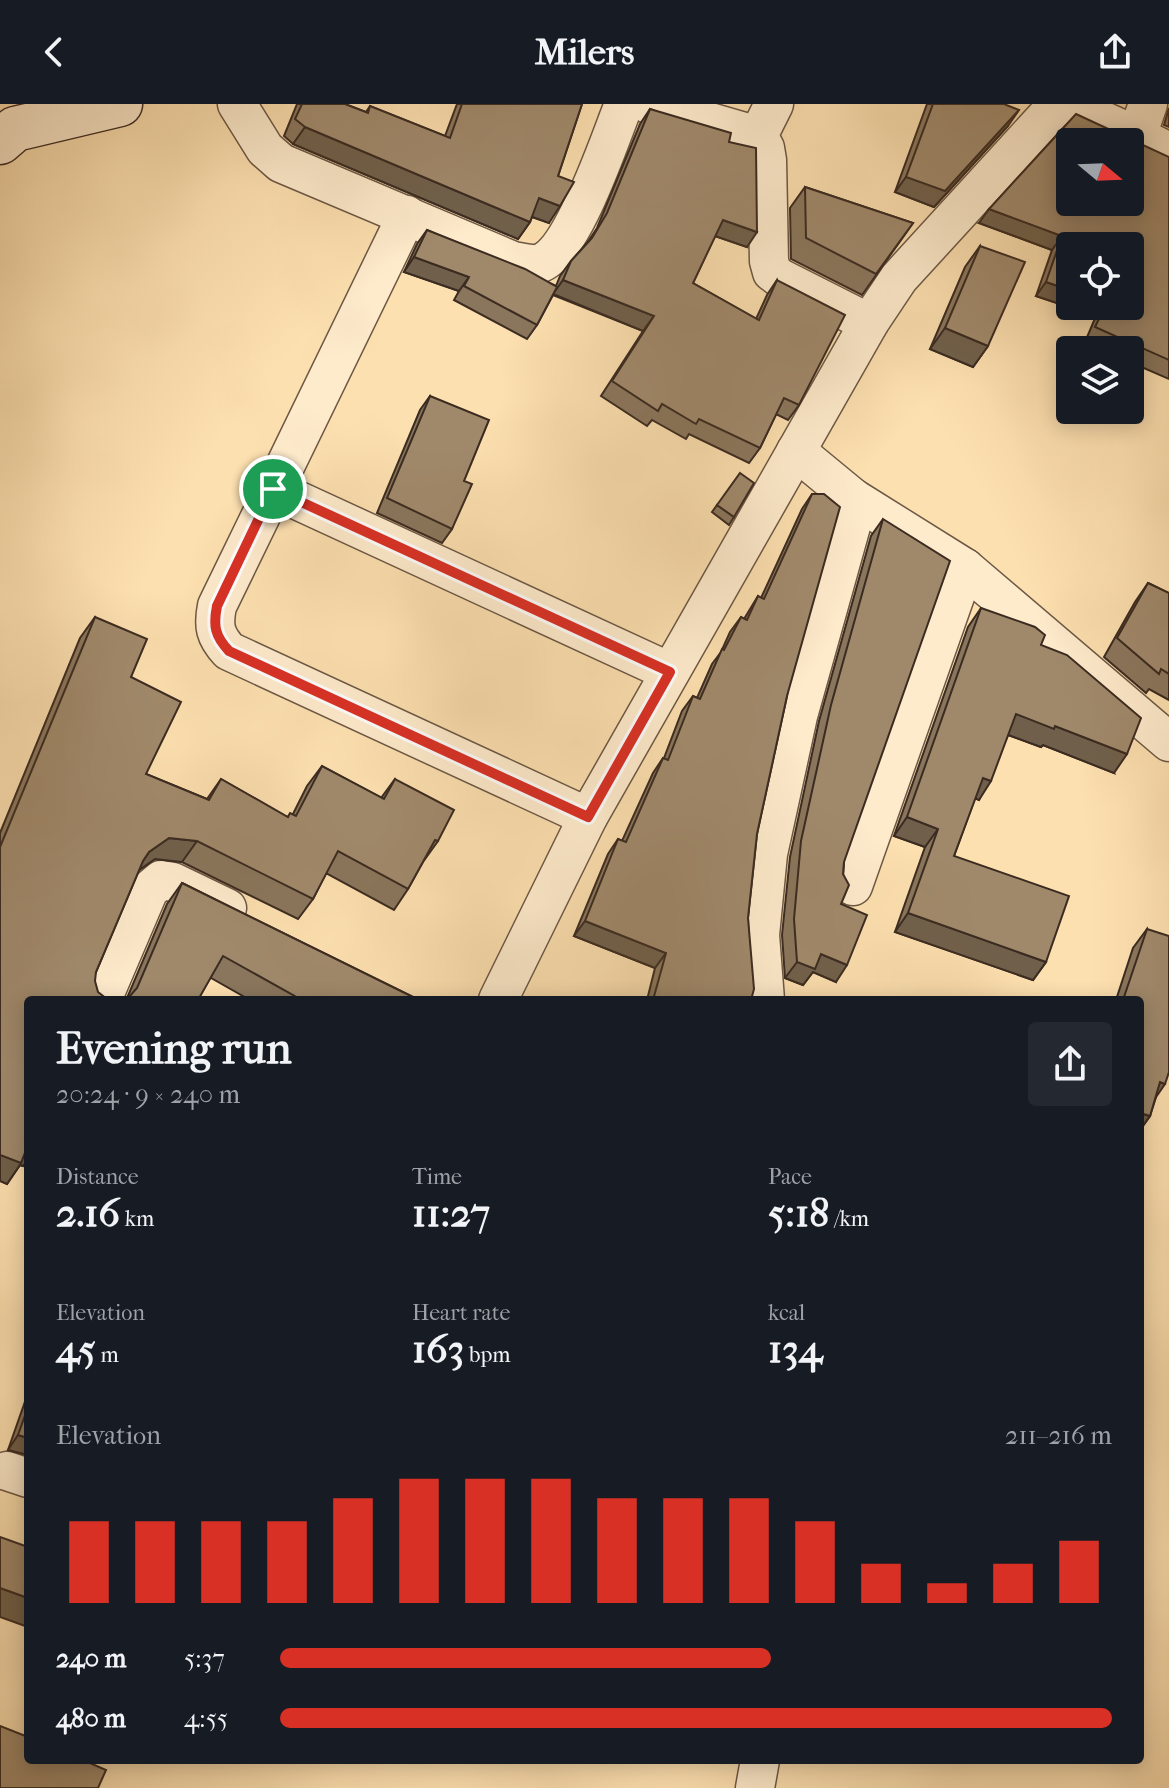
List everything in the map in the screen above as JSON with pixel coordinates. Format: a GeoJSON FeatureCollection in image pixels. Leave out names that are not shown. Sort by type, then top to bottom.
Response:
{"type":"FeatureCollection","features":[{"type":"Feature","properties":{"kind":"street"},"geometry":{"type":"LineString","coordinates":[[0,142],[15,129],[120,104]]}},
{"type":"Feature","properties":{"kind":"street"},"geometry":{"type":"LineString","coordinates":[[237,104],[265,149],[281,163],[513,261],[537,264],[554,255],[571,231],[624,104]]}},
{"type":"Feature","properties":{"kind":"street"},"geometry":{"type":"LineString","coordinates":[[648,104],[766,120],[769,261],[772,272],[869,323]]}},
{"type":"Feature","properties":{"kind":"street"},"geometry":{"type":"LineString","coordinates":[[500,996],[588,817],[869,323],[899,278],[1058,104]]}},
{"type":"Feature","properties":{"kind":"street"},"geometry":{"type":"LineString","coordinates":[[1066,104],[1151,131]]}},
{"type":"Feature","properties":{"kind":"street"},"geometry":{"type":"LineString","coordinates":[[407,215],[217,606],[214,624],[218,639],[229,651],[588,817]]}},
{"type":"Feature","properties":{"kind":"street"},"geometry":{"type":"LineString","coordinates":[[796,451],[853,498],[965,568],[1169,742]]}},
{"type":"Feature","properties":{"kind":"street"},"geometry":{"type":"LineString","coordinates":[[273,489],[670,672]]}},
{"type":"Feature","properties":{"kind":"street"},"geometry":{"type":"LineString","coordinates":[[765,996],[760,935],[768,854],[798,716],[853,519],[853,498]]}},
{"type":"Feature","properties":{"kind":"street"},"geometry":{"type":"LineString","coordinates":[[853,886],[965,568]]}},
{"type":"Feature","properties":{"kind":"street"},"geometry":{"type":"LineString","coordinates":[[104,996],[149,890],[161,880],[173,882],[257,923]]}},
{"type":"Feature","properties":{"kind":"street"},"geometry":{"type":"LineString","coordinates":[[755,1788],[759,1764]]}},
{"type":"Feature","properties":{"kind":"building"},"geometry":{"type":"Polygon","coordinates":[[[302,104],[345,104],[368,113],[370,106],[450,138],[462,104],[582,104],[558,176],[574,182],[560,206],[539,198],[530,222],[305,127],[295,119],[302,104]]]}},
{"type":"Feature","properties":{"kind":"building"},"geometry":{"type":"Polygon","coordinates":[[[933,104],[1004,104],[1019,110],[945,191],[906,177],[933,104]]]}},
{"type":"Feature","properties":{"kind":"building"},"geometry":{"type":"Polygon","coordinates":[[[650,109],[731,133],[729,142],[756,148],[757,232],[723,220],[693,283],[759,320],[777,280],[845,315],[799,405],[784,398],[760,448],[699,419],[696,424],[662,404],[658,411],[612,381],[654,316],[563,280],[571,261],[592,238],[607,213],[650,109]]]}},
{"type":"Feature","properties":{"kind":"building"},"geometry":{"type":"Polygon","coordinates":[[[1076,114],[1106,128],[1063,128],[1076,114]]]}},
{"type":"Feature","properties":{"kind":"building"},"geometry":{"type":"Polygon","coordinates":[[[1056,136],[1056,216],[1144,216],[1144,145],[1169,157],[1169,360],[1144,349],[1144,336],[1115,336],[1095,327],[1098,320],[1144,320],[1144,232],[1056,234],[989,209],[1056,136]]]}},
{"type":"Feature","properties":{"kind":"building"},"geometry":{"type":"Polygon","coordinates":[[[805,187],[913,223],[876,274],[806,238],[805,187]]]}},
{"type":"Feature","properties":{"kind":"building"},"geometry":{"type":"Polygon","coordinates":[[[427,230],[525,269],[557,287],[537,325],[464,286],[469,277],[414,257],[427,230]]]}},
{"type":"Feature","properties":{"kind":"building"},"geometry":{"type":"Polygon","coordinates":[[[980,246],[1025,262],[988,346],[945,328],[980,246]]]}},
{"type":"Feature","properties":{"kind":"building"},"geometry":{"type":"Polygon","coordinates":[[[1056,253],[1056,285],[1046,282],[1056,253]]]}},
{"type":"Feature","properties":{"kind":"building"},"geometry":{"type":"Polygon","coordinates":[[[430,396],[489,420],[464,481],[472,484],[452,529],[387,498],[430,396]]]}},
{"type":"Feature","properties":{"kind":"building"},"geometry":{"type":"Polygon","coordinates":[[[740,473],[754,483],[734,517],[717,505],[740,473]]]}},
{"type":"Feature","properties":{"kind":"building"},"geometry":{"type":"Polygon","coordinates":[[[812,494],[824,494],[840,507],[787,696],[757,834],[748,918],[752,996],[654,996],[666,953],[585,921],[618,839],[626,842],[663,758],[668,760],[693,696],[700,699],[722,649],[741,617],[747,620],[758,596],[764,599],[812,494]]]}},
{"type":"Feature","properties":{"kind":"building"},"geometry":{"type":"Polygon","coordinates":[[[883,519],[950,561],[844,862],[843,874],[849,885],[841,904],[867,915],[847,965],[821,954],[815,969],[797,962],[794,919],[801,841],[831,705],[883,519]]]}},
{"type":"Feature","properties":{"kind":"building"},"geometry":{"type":"Polygon","coordinates":[[[1148,583],[1169,593],[1169,674],[1161,669],[1159,674],[1117,638],[1148,583]]]}},
{"type":"Feature","properties":{"kind":"building"},"geometry":{"type":"Polygon","coordinates":[[[981,608],[1035,627],[1045,635],[1041,645],[1067,655],[1141,718],[1127,754],[1016,714],[991,781],[983,778],[954,856],[1069,896],[1046,962],[908,913],[938,829],[907,817],[981,608]]]}},
{"type":"Feature","properties":{"kind":"building"},"geometry":{"type":"Polygon","coordinates":[[[95,617],[147,639],[131,677],[181,702],[146,774],[209,800],[221,779],[288,817],[290,813],[296,816],[322,766],[384,799],[395,779],[454,810],[408,889],[338,851],[313,899],[197,841],[169,838],[149,852],[96,972],[98,992],[103,996],[24,996],[24,1155],[21,1163],[0,1155],[0,847],[95,617]]]}},
{"type":"Feature","properties":{"kind":"building"},"geometry":{"type":"Polygon","coordinates":[[[182,883],[411,996],[295,996],[223,956],[200,996],[130,996],[137,988],[182,883]]]}},
{"type":"Feature","properties":{"kind":"building"},"geometry":{"type":"Polygon","coordinates":[[[1147,929],[1169,936],[1169,1072],[1165,1084],[1160,1082],[1150,1116],[1144,1114],[1144,996],[1124,996],[1147,929]]]}},
{"type":"Feature","properties":{"kind":"building"},"geometry":{"type":"Polygon","coordinates":[[[24,1418],[24,1437],[18,1435],[24,1418]]]}},
{"type":"Feature","properties":{"kind":"building"},"geometry":{"type":"Polygon","coordinates":[[[0,1537],[24,1546],[24,1597],[0,1588],[0,1537]]]}},
{"type":"Feature","properties":{"kind":"building"},"geometry":{"type":"Polygon","coordinates":[[[0,1726],[24,1735],[24,1764],[92,1764],[106,1770],[98,1788],[0,1788],[0,1726]]]}},
{"type":"Feature","properties":{"kind":"route"},"geometry":{"type":"LineString","coordinates":[[273,489],[670,672],[588,817],[229,651],[218,639],[214,624],[217,606],[273,489]]}}]}
